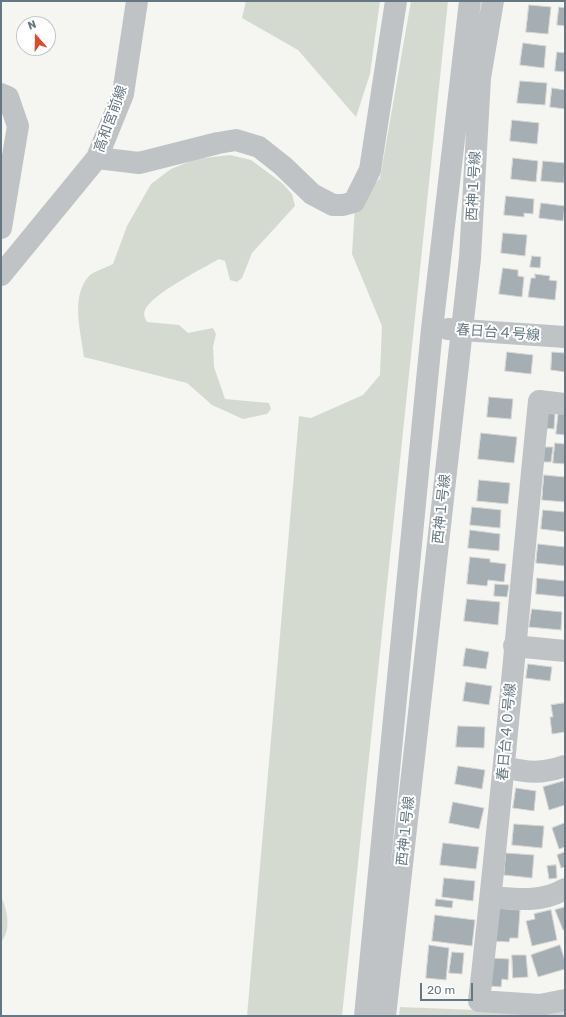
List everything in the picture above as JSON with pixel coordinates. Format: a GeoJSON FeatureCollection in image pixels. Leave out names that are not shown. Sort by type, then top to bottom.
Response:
{"type":"FeatureCollection","features":[{"type":"Feature","properties":{"kind":"street","name":"高和宮前線"},"geometry":{"type":"LineString","coordinates":[[2,270],[97,158],[123,94],[137,1]]}},
{"type":"Feature","properties":{"kind":"street"},"geometry":{"type":"LineString","coordinates":[[97,158],[139,163],[218,143],[236,140],[259,147],[283,166],[312,194],[332,205],[343,205],[354,202],[363,187],[370,170],[396,1]]}},
{"type":"Feature","properties":{"kind":"street","name":"西神１号線"},"geometry":{"type":"LineString","coordinates":[[365,1016],[432,329],[470,1]]}},
{"type":"Feature","properties":{"kind":"street","name":"西神１号線"},"geometry":{"type":"LineString","coordinates":[[385,1016],[470,258],[480,78],[493,1]]}},
{"type":"Feature","properties":{"kind":"street"},"geometry":{"type":"LineString","coordinates":[[1,94],[8,97],[18,126],[1,228]]}},
{"type":"Feature","properties":{"kind":"street","name":"春日台４号線"},"geometry":{"type":"LineString","coordinates":[[432,329],[565,337]]}},
{"type":"Feature","properties":{"kind":"street","name":"春日台４０号線"},"geometry":{"type":"LineString","coordinates":[[565,404],[539,401],[514,646],[504,767],[479,1001],[540,1005],[565,1000]]}},
{"type":"Feature","properties":{"kind":"street"},"geometry":{"type":"LineString","coordinates":[[514,646],[565,650]]}},
{"type":"Feature","properties":{"kind":"street"},"geometry":{"type":"LineString","coordinates":[[504,767],[526,772],[548,772],[565,766]]}},
{"type":"Feature","properties":{"kind":"street"},"geometry":{"type":"LineString","coordinates":[[491,897],[534,900],[558,893],[565,889]]}},
{"type":"Feature","properties":{"kind":"shaded area"},"geometry":{"type":"Polygon","coordinates":[[[246,1],[380,1],[370,74],[356,117],[298,50],[242,18],[246,1]]]}},
{"type":"Feature","properties":{"kind":"shaded area"},"geometry":{"type":"Polygon","coordinates":[[[411,1],[448,1],[342,1016],[247,1016],[299,416],[311,418],[363,395],[380,375],[382,326],[352,254],[355,206],[380,178],[411,1]]]}},
{"type":"Feature","properties":{"kind":"shaded area"},"geometry":{"type":"Polygon","coordinates":[[[230,155],[251,160],[282,183],[292,194],[295,206],[252,253],[242,278],[237,282],[230,280],[225,261],[219,259],[167,289],[150,303],[145,310],[144,315],[147,322],[179,325],[188,333],[213,328],[216,334],[213,347],[214,367],[225,399],[269,403],[271,409],[267,414],[243,419],[212,405],[187,383],[84,357],[78,315],[78,304],[83,284],[91,274],[113,264],[127,226],[151,184],[171,169],[196,159],[230,155]]]}},
{"type":"Feature","properties":{"kind":"shaded area"},"geometry":{"type":"Polygon","coordinates":[[[1,896],[7,913],[7,925],[1,942],[1,896]]]}},
{"type":"Feature","properties":{"kind":"shaded area"},"geometry":{"type":"Polygon","coordinates":[[[400,1007],[553,1013],[565,1010],[565,1016],[399,1016],[400,1007]]]}},
{"type":"Feature","properties":{"kind":"building"},"geometry":{"type":"Polygon","coordinates":[[[529,5],[551,7],[548,34],[526,32],[529,5]]]}},
{"type":"Feature","properties":{"kind":"building"},"geometry":{"type":"Polygon","coordinates":[[[559,7],[565,8],[565,26],[557,25],[559,7]]]}},
{"type":"Feature","properties":{"kind":"building"},"geometry":{"type":"Polygon","coordinates":[[[523,43],[546,46],[544,68],[520,65],[523,43]]]}},
{"type":"Feature","properties":{"kind":"building"},"geometry":{"type":"Polygon","coordinates":[[[557,52],[565,53],[565,72],[555,71],[557,52]]]}},
{"type":"Feature","properties":{"kind":"building"},"geometry":{"type":"Polygon","coordinates":[[[520,81],[547,83],[545,105],[517,103],[520,81]]]}},
{"type":"Feature","properties":{"kind":"building"},"geometry":{"type":"Polygon","coordinates":[[[552,88],[565,90],[565,109],[550,107],[552,88]]]}},
{"type":"Feature","properties":{"kind":"building"},"geometry":{"type":"Polygon","coordinates":[[[512,120],[539,123],[537,144],[510,141],[512,120]]]}},
{"type":"Feature","properties":{"kind":"building"},"geometry":{"type":"Polygon","coordinates":[[[513,158],[538,161],[536,182],[511,179],[513,158]]]}},
{"type":"Feature","properties":{"kind":"building"},"geometry":{"type":"Polygon","coordinates":[[[543,161],[565,163],[564,183],[541,181],[543,161]]]}},
{"type":"Feature","properties":{"kind":"building"},"geometry":{"type":"Polygon","coordinates":[[[506,196],[534,199],[533,214],[524,213],[524,217],[504,215],[506,196]]]}},
{"type":"Feature","properties":{"kind":"building"},"geometry":{"type":"Polygon","coordinates":[[[541,203],[565,206],[563,221],[539,218],[541,203]]]}},
{"type":"Feature","properties":{"kind":"building"},"geometry":{"type":"Polygon","coordinates":[[[503,233],[527,235],[525,256],[501,253],[503,233]]]}},
{"type":"Feature","properties":{"kind":"building"},"geometry":{"type":"Polygon","coordinates":[[[532,256],[541,257],[540,268],[530,267],[532,256]]]}},
{"type":"Feature","properties":{"kind":"building"},"geometry":{"type":"Polygon","coordinates":[[[503,268],[518,270],[518,276],[524,277],[522,297],[499,294],[503,268]]]}},
{"type":"Feature","properties":{"kind":"building"},"geometry":{"type":"Polygon","coordinates":[[[535,274],[550,276],[549,280],[557,281],[555,300],[528,297],[531,278],[535,278],[535,274]]]}},
{"type":"Feature","properties":{"kind":"building"},"geometry":{"type":"Polygon","coordinates":[[[507,352],[533,355],[531,374],[505,371],[507,352]]]}},
{"type":"Feature","properties":{"kind":"building"},"geometry":{"type":"Polygon","coordinates":[[[552,352],[565,353],[565,372],[551,370],[552,352]]]}},
{"type":"Feature","properties":{"kind":"building"},"geometry":{"type":"Polygon","coordinates":[[[489,397],[513,399],[511,419],[487,417],[489,397]]]}},
{"type":"Feature","properties":{"kind":"building"},"geometry":{"type":"Polygon","coordinates":[[[559,408],[565,409],[565,435],[556,434],[559,408]]]}},
{"type":"Feature","properties":{"kind":"building"},"geometry":{"type":"Polygon","coordinates":[[[547,413],[555,414],[554,429],[545,428],[547,413]]]}},
{"type":"Feature","properties":{"kind":"building"},"geometry":{"type":"Polygon","coordinates":[[[481,433],[517,437],[514,463],[478,459],[481,433]]]}},
{"type":"Feature","properties":{"kind":"building"},"geometry":{"type":"Polygon","coordinates":[[[555,443],[565,444],[565,464],[553,463],[555,443]]]}},
{"type":"Feature","properties":{"kind":"building"},"geometry":{"type":"Polygon","coordinates":[[[544,447],[553,447],[551,462],[542,462],[544,447]]]}},
{"type":"Feature","properties":{"kind":"building"},"geometry":{"type":"Polygon","coordinates":[[[544,475],[565,477],[565,502],[542,500],[544,475]]]}},
{"type":"Feature","properties":{"kind":"building"},"geometry":{"type":"Polygon","coordinates":[[[479,480],[510,483],[508,504],[477,501],[479,480]]]}},
{"type":"Feature","properties":{"kind":"building"},"geometry":{"type":"Polygon","coordinates":[[[472,507],[501,510],[500,528],[470,525],[472,507]]]}},
{"type":"Feature","properties":{"kind":"building"},"geometry":{"type":"Polygon","coordinates":[[[543,510],[565,512],[565,532],[541,529],[543,510]]]}},
{"type":"Feature","properties":{"kind":"building"},"geometry":{"type":"Polygon","coordinates":[[[470,530],[500,534],[499,551],[468,548],[470,530]]]}},
{"type":"Feature","properties":{"kind":"building"},"geometry":{"type":"Polygon","coordinates":[[[538,544],[565,547],[565,566],[536,563],[538,544]]]}},
{"type":"Feature","properties":{"kind":"building"},"geometry":{"type":"Polygon","coordinates":[[[470,557],[490,559],[490,562],[506,564],[504,582],[488,580],[487,586],[467,584],[470,557]]]}},
{"type":"Feature","properties":{"kind":"building"},"geometry":{"type":"Polygon","coordinates":[[[537,578],[565,581],[565,597],[536,594],[537,578]]]}},
{"type":"Feature","properties":{"kind":"building"},"geometry":{"type":"Polygon","coordinates":[[[495,584],[509,585],[507,597],[494,596],[495,584]]]}},
{"type":"Feature","properties":{"kind":"building"},"geometry":{"type":"Polygon","coordinates":[[[467,599],[500,602],[498,625],[464,621],[467,599]]]}},
{"type":"Feature","properties":{"kind":"building"},"geometry":{"type":"Polygon","coordinates":[[[532,609],[562,612],[561,630],[529,627],[532,609]]]}},
{"type":"Feature","properties":{"kind":"building"},"geometry":{"type":"Polygon","coordinates":[[[466,648],[489,652],[486,669],[463,666],[466,648]]]}},
{"type":"Feature","properties":{"kind":"building"},"geometry":{"type":"Polygon","coordinates":[[[528,664],[552,667],[550,681],[526,678],[528,664]]]}},
{"type":"Feature","properties":{"kind":"building"},"geometry":{"type":"Polygon","coordinates":[[[466,682],[492,686],[489,705],[463,701],[466,682]]]}},
{"type":"Feature","properties":{"kind":"building"},"geometry":{"type":"Polygon","coordinates":[[[565,703],[565,732],[552,734],[550,717],[553,717],[551,705],[565,703]]]}},
{"type":"Feature","properties":{"kind":"building"},"geometry":{"type":"Polygon","coordinates":[[[458,726],[485,727],[484,748],[456,747],[458,726]]]}},
{"type":"Feature","properties":{"kind":"building"},"geometry":{"type":"Polygon","coordinates":[[[458,766],[485,770],[482,789],[455,784],[458,766]]]}},
{"type":"Feature","properties":{"kind":"building"},"geometry":{"type":"Polygon","coordinates":[[[564,781],[565,805],[549,810],[543,787],[564,781]]]}},
{"type":"Feature","properties":{"kind":"building"},"geometry":{"type":"Polygon","coordinates":[[[516,788],[536,791],[534,811],[513,808],[516,788]]]}},
{"type":"Feature","properties":{"kind":"building"},"geometry":{"type":"Polygon","coordinates":[[[453,802],[484,808],[479,829],[449,823],[453,802]]]}},
{"type":"Feature","properties":{"kind":"building"},"geometry":{"type":"Polygon","coordinates":[[[565,823],[565,847],[559,849],[552,828],[565,823]]]}},
{"type":"Feature","properties":{"kind":"building"},"geometry":{"type":"Polygon","coordinates":[[[514,824],[544,826],[542,848],[512,845],[514,824]]]}},
{"type":"Feature","properties":{"kind":"building"},"geometry":{"type":"Polygon","coordinates":[[[443,843],[479,847],[476,869],[440,865],[443,843]]]}},
{"type":"Feature","properties":{"kind":"building"},"geometry":{"type":"Polygon","coordinates":[[[565,852],[565,867],[561,868],[557,855],[565,852]]]}},
{"type":"Feature","properties":{"kind":"building"},"geometry":{"type":"Polygon","coordinates":[[[506,853],[534,855],[532,878],[504,875],[506,853]]]}},
{"type":"Feature","properties":{"kind":"building"},"geometry":{"type":"Polygon","coordinates":[[[556,865],[557,878],[549,879],[547,866],[556,865]]]}},
{"type":"Feature","properties":{"kind":"building"},"geometry":{"type":"Polygon","coordinates":[[[444,878],[475,881],[473,901],[442,897],[444,878]]]}},
{"type":"Feature","properties":{"kind":"building"},"geometry":{"type":"Polygon","coordinates":[[[436,899],[453,901],[452,908],[435,906],[436,899]]]}},
{"type":"Feature","properties":{"kind":"building"},"geometry":{"type":"Polygon","coordinates":[[[565,907],[565,930],[563,930],[555,910],[565,907]]]}},
{"type":"Feature","properties":{"kind":"building"},"geometry":{"type":"Polygon","coordinates":[[[495,908],[520,910],[518,938],[510,938],[509,942],[493,941],[495,908]]]}},
{"type":"Feature","properties":{"kind":"building"},"geometry":{"type":"Polygon","coordinates":[[[551,910],[557,940],[532,946],[526,921],[535,919],[534,914],[551,910]]]}},
{"type":"Feature","properties":{"kind":"building"},"geometry":{"type":"Polygon","coordinates":[[[435,915],[475,920],[472,946],[432,941],[435,915]]]}},
{"type":"Feature","properties":{"kind":"building"},"geometry":{"type":"Polygon","coordinates":[[[429,945],[449,948],[446,980],[426,978],[429,945]]]}},
{"type":"Feature","properties":{"kind":"building"},"geometry":{"type":"Polygon","coordinates":[[[560,945],[565,961],[565,969],[538,977],[531,955],[560,945]]]}},
{"type":"Feature","properties":{"kind":"building"},"geometry":{"type":"Polygon","coordinates":[[[452,952],[464,953],[462,974],[449,973],[452,952]]]}},
{"type":"Feature","properties":{"kind":"building"},"geometry":{"type":"Polygon","coordinates":[[[512,955],[526,955],[528,977],[513,978],[512,955]]]}},
{"type":"Feature","properties":{"kind":"building"},"geometry":{"type":"Polygon","coordinates":[[[492,958],[509,959],[508,980],[502,979],[501,987],[490,986],[492,958]]]}}]}
